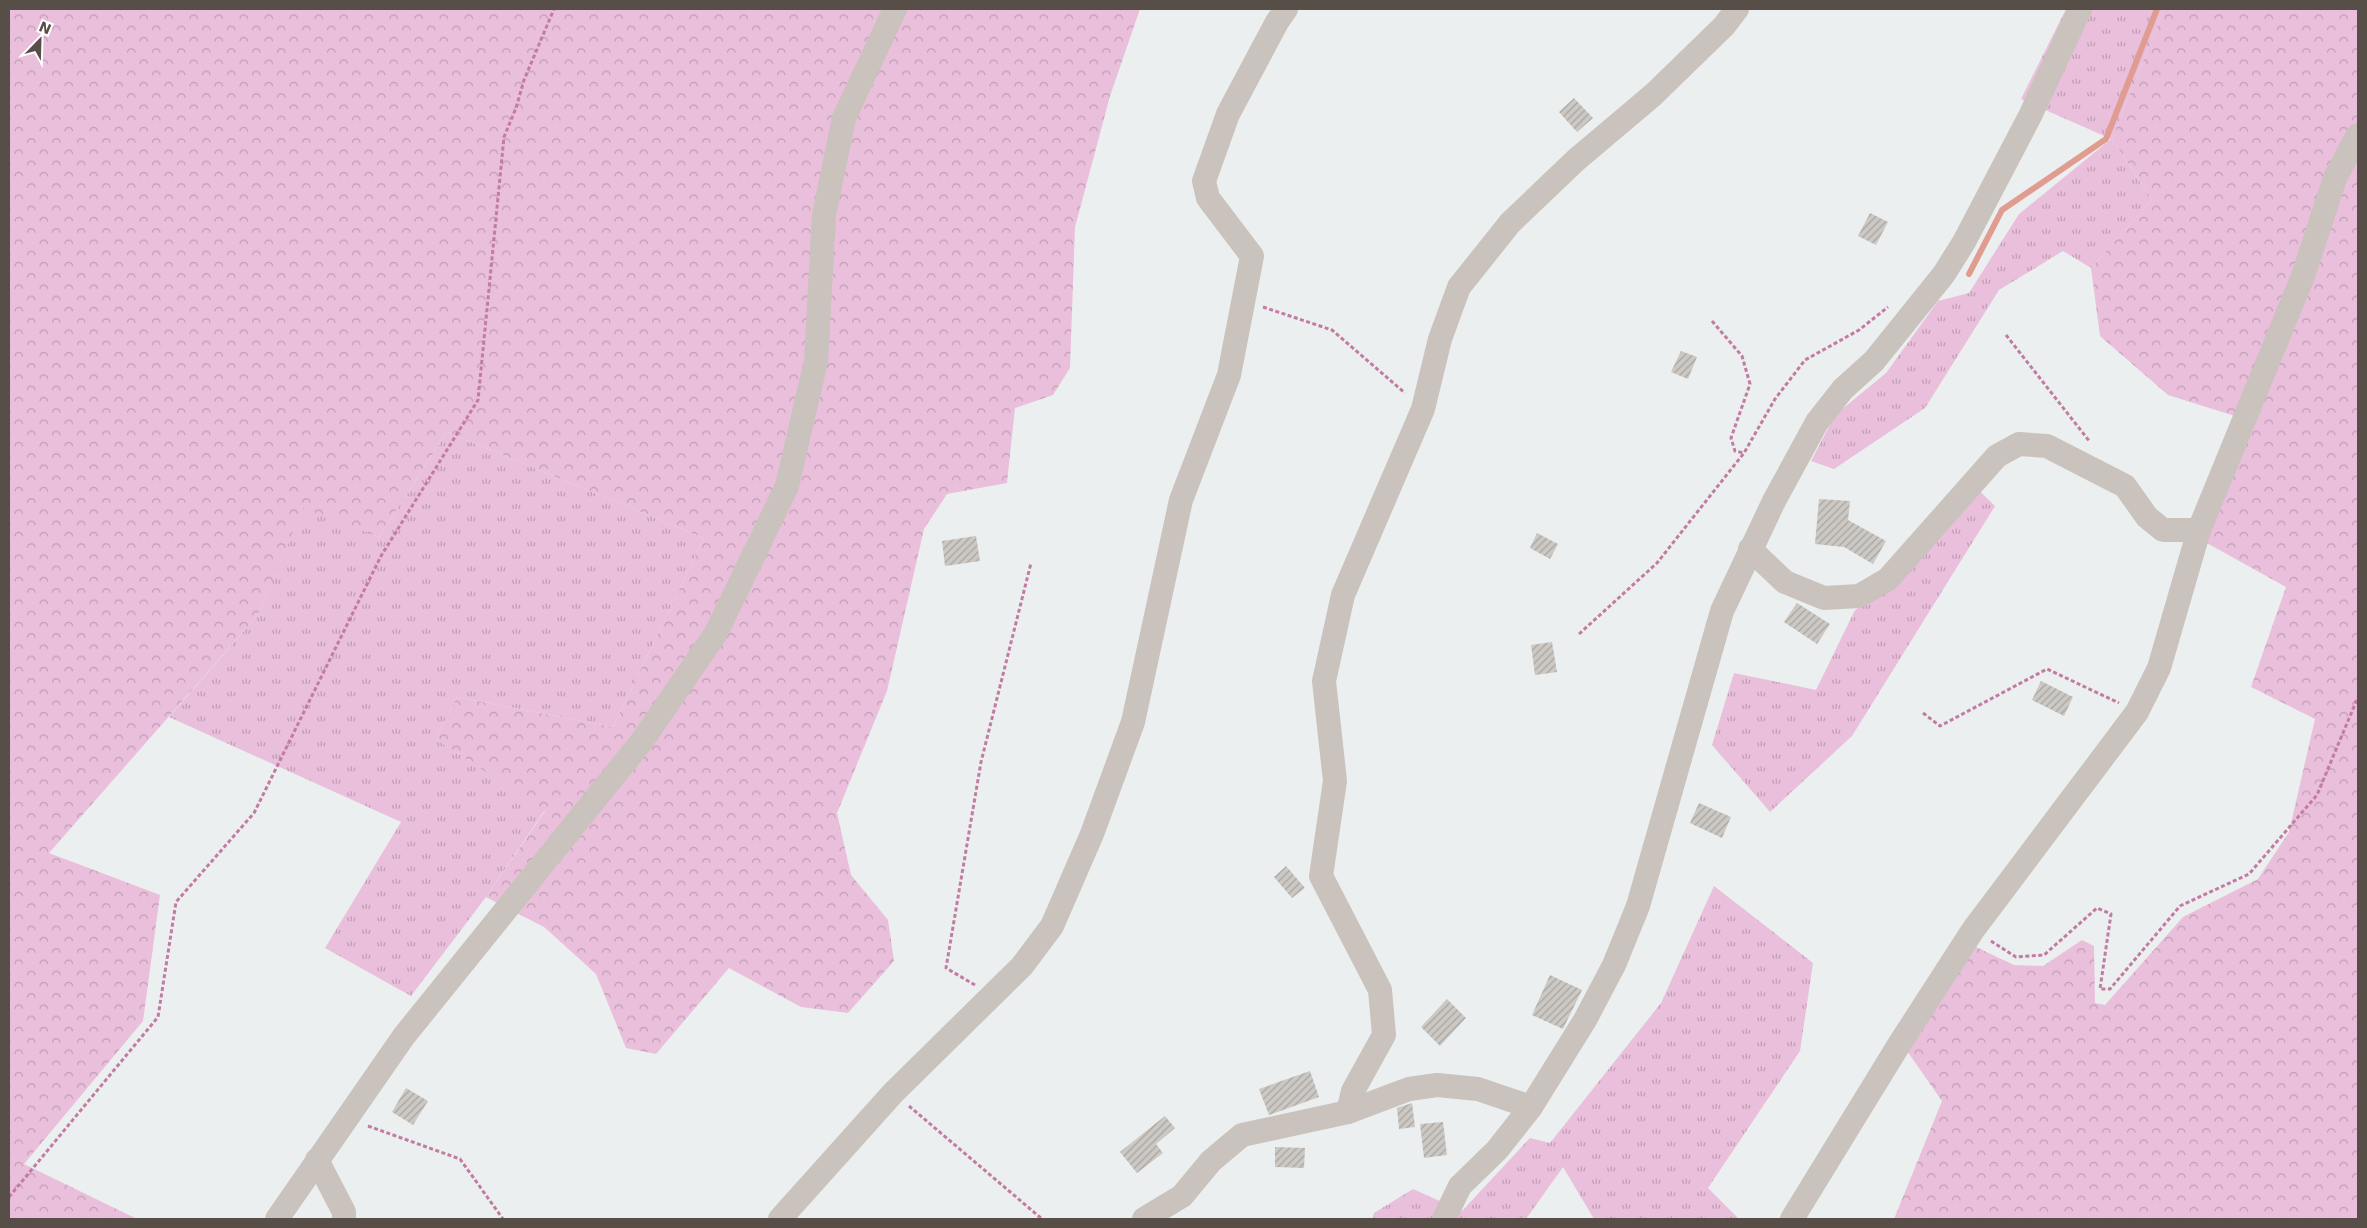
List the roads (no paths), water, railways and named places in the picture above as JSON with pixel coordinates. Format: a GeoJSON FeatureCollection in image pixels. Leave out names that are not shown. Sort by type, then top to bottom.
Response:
{"type":"FeatureCollection","features":[{"type":"Feature","properties":{"kind":"street"},"geometry":{"type":"LineString","coordinates":[[277,1219],[404,1036],[642,741],[716,633],[787,486],[816,361],[824,214],[844,118],[895,9]]}},
{"type":"Feature","properties":{"kind":"street"},"geometry":{"type":"LineString","coordinates":[[780,1219],[893,1093],[1022,966],[1052,926],[1092,834],[1133,722],[1181,500],[1229,375],[1252,256],[1208,198],[1204,181],[1228,114],[1277,22],[1286,9]]}},
{"type":"Feature","properties":{"kind":"street"},"geometry":{"type":"LineString","coordinates":[[1348,1112],[1353,1091],[1384,1035],[1380,990],[1321,876],[1335,781],[1324,681],[1343,595],[1423,409],[1440,339],[1459,287],[1510,223],[1576,160],[1653,95],[1724,26],[1737,9]]}},
{"type":"Feature","properties":{"kind":"street"},"geometry":{"type":"LineString","coordinates":[[1444,1219],[1460,1186],[1497,1150],[1531,1107],[1585,1020],[1614,965],[1638,906],[1722,611],[1750,549],[1817,422],[1843,389],[1874,361],[1944,274],[1964,242],[2030,116],[2080,9]]}},
{"type":"Feature","properties":{"kind":"street"},"geometry":{"type":"LineString","coordinates":[[1792,1219],[1900,1043],[1974,930],[2137,712],[2159,668],[2199,530],[2303,276],[2335,178],[2358,135]]}},
{"type":"Feature","properties":{"kind":"street"},"geometry":{"type":"LineString","coordinates":[[1750,549],[1785,582],[1824,598],[1859,596],[1888,578],[1997,456],[2019,444],[2047,446],[2125,486],[2147,517],[2163,530],[2199,530]]}},
{"type":"Feature","properties":{"kind":"street"},"geometry":{"type":"LineString","coordinates":[[1144,1219],[1182,1196],[1212,1161],[1242,1135],[1348,1112],[1409,1089],[1437,1085],[1478,1089],[1531,1107]]}},
{"type":"Feature","properties":{"kind":"street"},"geometry":{"type":"LineString","coordinates":[[317,1160],[344,1212],[344,1219]]}},
{"type":"Feature","properties":{"kind":"waterway"},"geometry":{"type":"LineString","coordinates":[[1969,274],[2002,210],[2106,139],[2157,9]]}}]}
